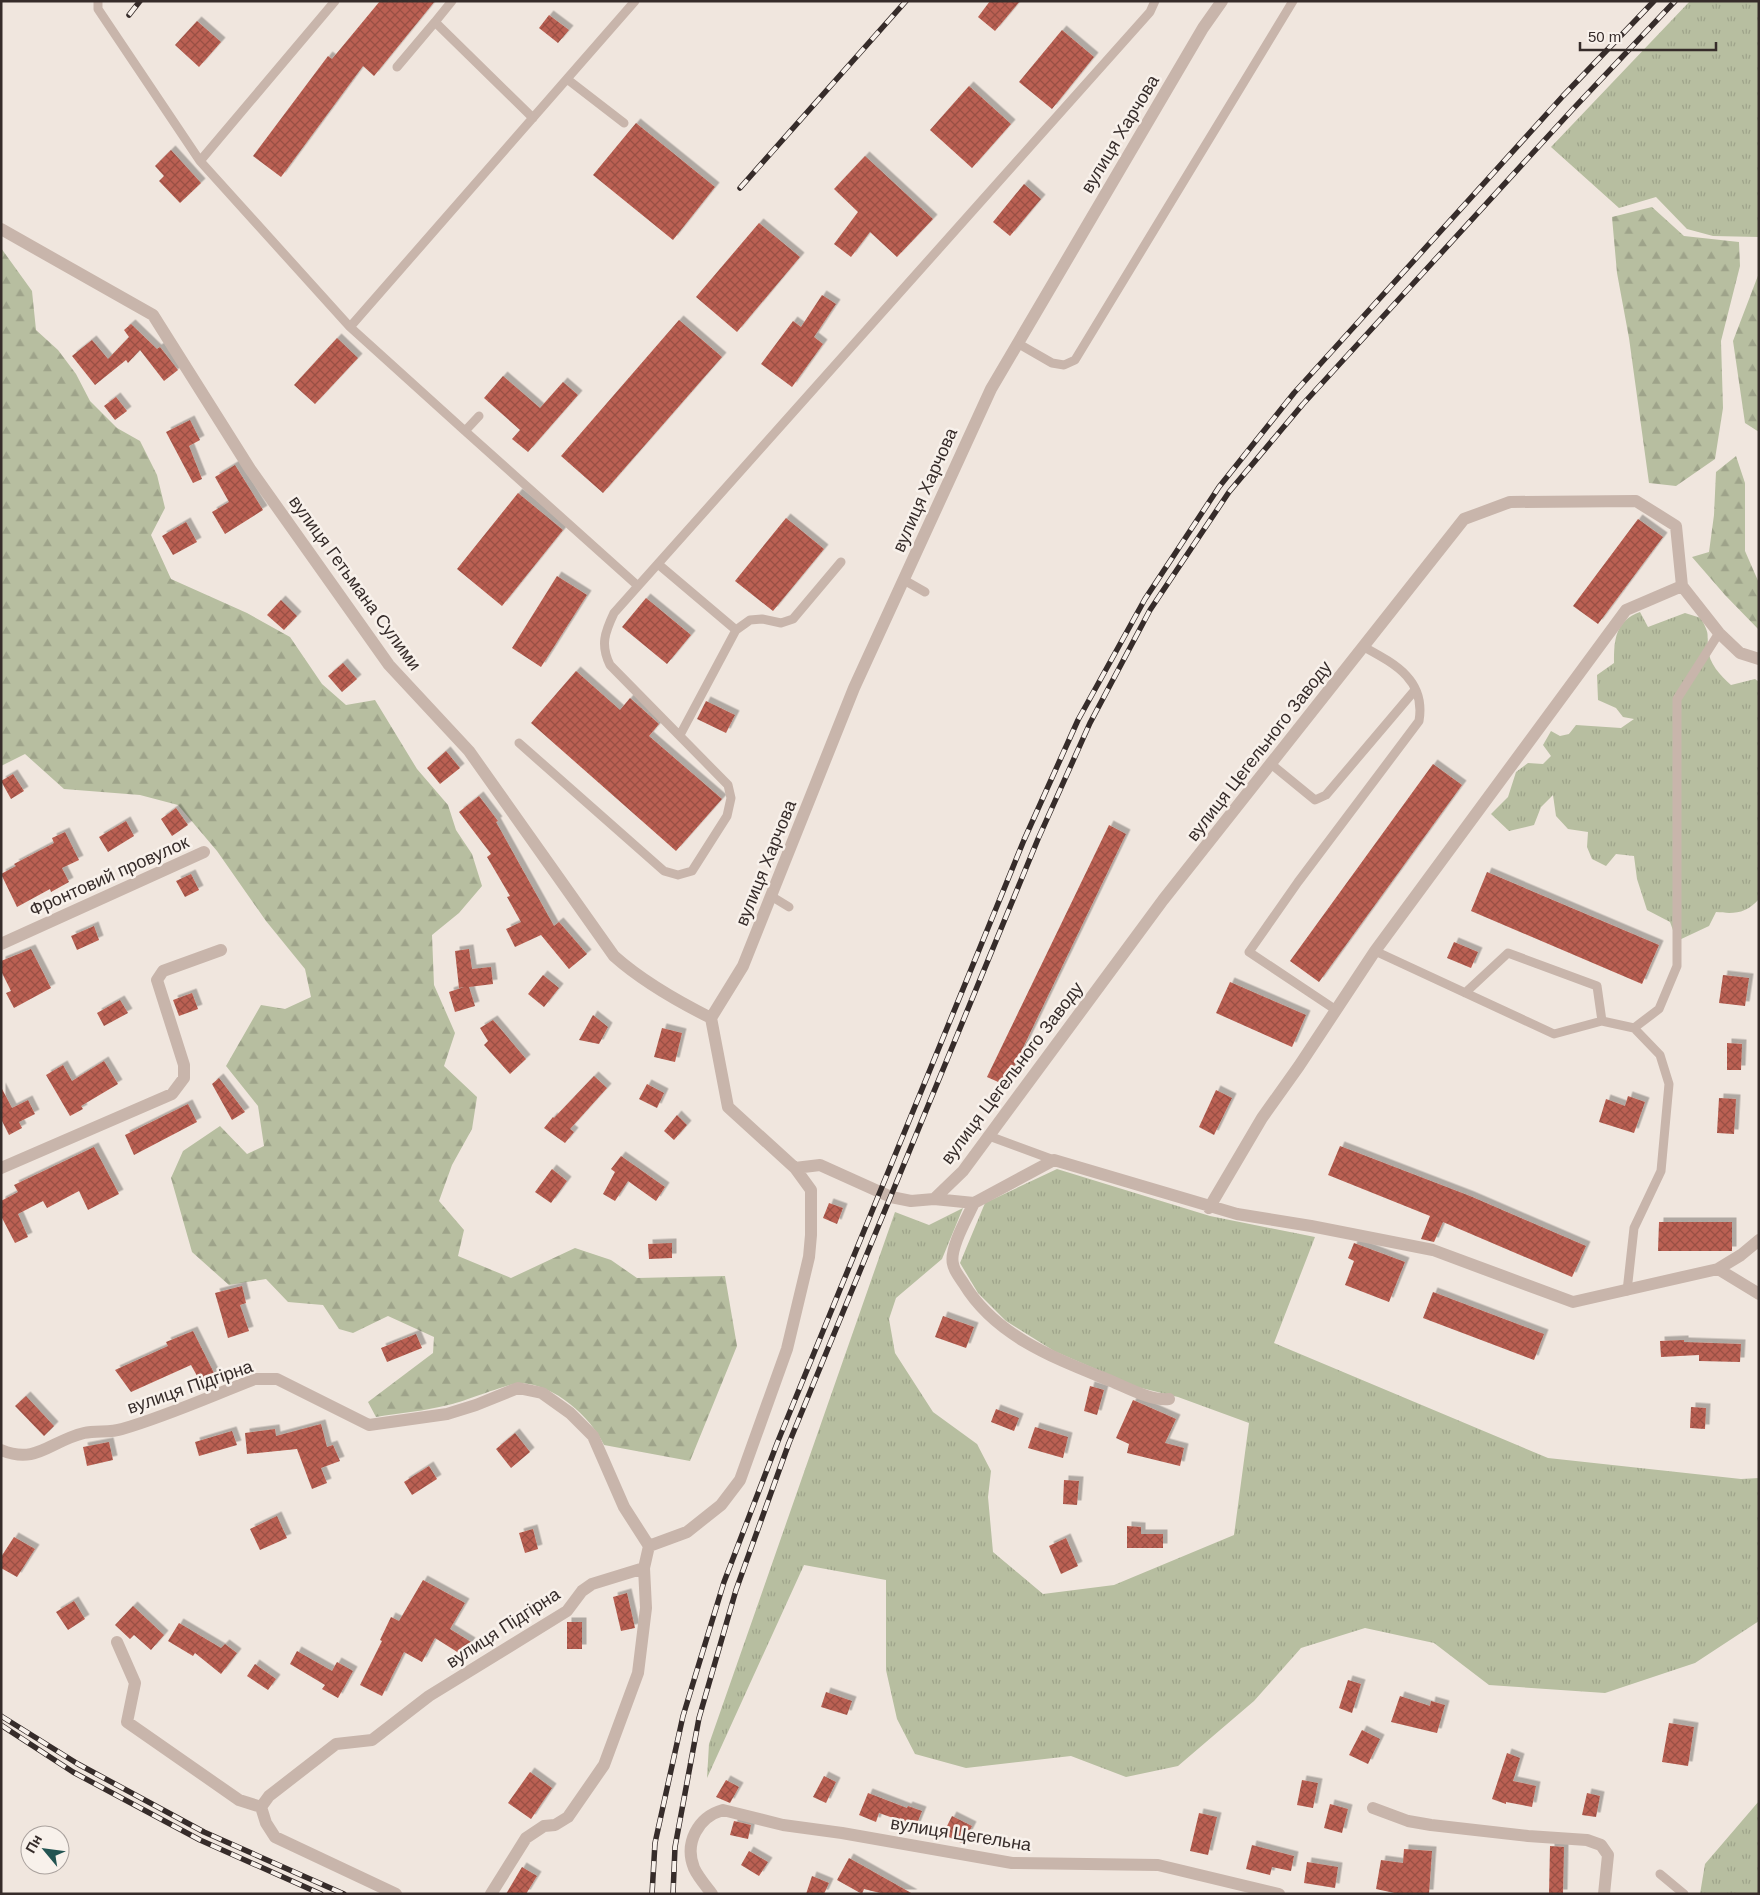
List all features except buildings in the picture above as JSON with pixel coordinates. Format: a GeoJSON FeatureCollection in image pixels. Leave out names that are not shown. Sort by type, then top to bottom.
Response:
{"type":"FeatureCollection","features":[{"type":"Feature","properties":{"kind":"street","name":"вулиця Харчова"},"geometry":{"type":"LineString","coordinates":[[711,1018],[743,966],[854,688],[991,388],[1203,28],[1222,1]]}},
{"type":"Feature","properties":{"kind":"street","name":"вулиця Гетьмана Сулими"},"geometry":{"type":"LineString","coordinates":[[1,229],[154,315],[250,468],[383,657],[469,751],[614,956],[628,968],[686,1005],[711,1018]]}},
{"type":"Feature","properties":{"kind":"street","name":"вулиця Цегельного Заводу"},"geometry":{"type":"LineString","coordinates":[[934,1199],[963,1171],[1163,900],[1464,519],[1510,502],[1636,501],[1676,526],[1682,586]]}},
{"type":"Feature","properties":{"kind":"street"},"geometry":{"type":"LineString","coordinates":[[1209,1208],[1262,1118],[1375,951],[1626,610],[1682,586],[1719,633],[1740,653],[1759,658]]}},
{"type":"Feature","properties":{"kind":"street","name":"Фронтовий провулок"},"geometry":{"type":"LineString","coordinates":[[1,944],[204,852]]}},
{"type":"Feature","properties":{"kind":"street"},"geometry":{"type":"LineString","coordinates":[[1,1168],[172,1094],[184,1078],[184,1065],[157,980],[163,971],[221,950]]}},
{"type":"Feature","properties":{"kind":"street"},"geometry":{"type":"LineString","coordinates":[[492,1894],[526,1838],[544,1826],[555,1825],[568,1817],[604,1765],[638,1673],[646,1608],[644,1568],[649,1546],[687,1532],[721,1505],[740,1480],[787,1349],[809,1257],[812,1220],[811,1190],[795,1168],[728,1107],[711,1018]]}},
{"type":"Feature","properties":{"kind":"street"},"geometry":{"type":"LineString","coordinates":[[795,1168],[820,1165],[891,1197],[911,1201],[934,1199],[974,1203],[1054,1160],[1209,1208],[1433,1250],[1573,1302],[1718,1269],[1742,1255],[1759,1240]]}},
{"type":"Feature","properties":{"kind":"street"},"geometry":{"type":"LineString","coordinates":[[974,1203],[955,1245],[953,1264],[972,1296],[1002,1327],[1048,1355],[1136,1391],[1162,1400],[1169,1399]]}},
{"type":"Feature","properties":{"kind":"street"},"geometry":{"type":"LineString","coordinates":[[1718,1269],[1759,1294]]}},
{"type":"Feature","properties":{"kind":"street","name":"вулиця Підгірна"},"geometry":{"type":"LineString","coordinates":[[1,1450],[13,1455],[31,1456],[61,1440],[85,1432],[120,1430],[255,1379],[277,1379],[369,1426],[446,1414],[518,1388],[542,1393],[570,1413],[593,1436],[624,1507],[649,1546]]}},
{"type":"Feature","properties":{"kind":"street","name":"вулиця Підгірна"},"geometry":{"type":"LineString","coordinates":[[261,1807],[269,1796],[336,1744],[372,1740],[429,1696],[567,1611],[592,1584],[644,1568]]}},
{"type":"Feature","properties":{"kind":"street"},"geometry":{"type":"LineString","coordinates":[[117,1642],[135,1683],[127,1722],[239,1800],[261,1807],[266,1823],[275,1837],[396,1894]]}},
{"type":"Feature","properties":{"kind":"street"},"geometry":{"type":"LineString","coordinates":[[1373,1808],[1408,1821],[1431,1825],[1528,1836],[1587,1840],[1601,1844],[1608,1855],[1604,1894]]}},
{"type":"Feature","properties":{"kind":"street","name":"вулиця Цегельна"},"geometry":{"type":"LineString","coordinates":[[712,1894],[698,1875],[692,1860],[693,1833],[701,1823],[723,1810],[783,1826],[842,1833],[1012,1863],[1158,1865],[1279,1894]]}},
{"type":"Feature","properties":{"kind":"lane"},"geometry":{"type":"LineString","coordinates":[[98,1],[98,9],[200,161],[350,327],[638,586]]}},
{"type":"Feature","properties":{"kind":"lane"},"geometry":{"type":"LineString","coordinates":[[200,161],[335,1]]}},
{"type":"Feature","properties":{"kind":"lane"},"geometry":{"type":"LineString","coordinates":[[397,67],[452,1]]}},
{"type":"Feature","properties":{"kind":"lane"},"geometry":{"type":"LineString","coordinates":[[350,327],[635,1]]}},
{"type":"Feature","properties":{"kind":"lane"},"geometry":{"type":"LineString","coordinates":[[519,743],[664,871],[678,875],[692,871],[727,816],[731,798],[728,785],[610,665],[604,653],[604,641],[614,613],[1136,27],[1155,1]]}},
{"type":"Feature","properties":{"kind":"lane"},"geometry":{"type":"LineString","coordinates":[[1017,343],[1052,363],[1064,365],[1075,360],[1292,1]]}},
{"type":"Feature","properties":{"kind":"lane"},"geometry":{"type":"LineString","coordinates":[[435,22],[533,118]]}},
{"type":"Feature","properties":{"kind":"lane"},"geometry":{"type":"LineString","coordinates":[[567,78],[624,123]]}},
{"type":"Feature","properties":{"kind":"lane"},"geometry":{"type":"LineString","coordinates":[[465,431],[480,416]]}},
{"type":"Feature","properties":{"kind":"lane"},"geometry":{"type":"LineString","coordinates":[[680,735],[736,630],[750,620],[762,619],[781,623],[793,619],[841,562]]}},
{"type":"Feature","properties":{"kind":"lane"},"geometry":{"type":"LineString","coordinates":[[658,564],[736,630]]}},
{"type":"Feature","properties":{"kind":"lane"},"geometry":{"type":"LineString","coordinates":[[904,580],[925,592]]}},
{"type":"Feature","properties":{"kind":"lane"},"geometry":{"type":"LineString","coordinates":[[1634,1028],[1659,1009],[1677,966],[1677,699],[1719,633]]}},
{"type":"Feature","properties":{"kind":"lane"},"geometry":{"type":"LineString","coordinates":[[1336,1010],[1249,952],[1298,882],[1419,721],[1422,706],[1416,690],[1406,673],[1395,664],[1364,647]]}},
{"type":"Feature","properties":{"kind":"lane"},"geometry":{"type":"LineString","coordinates":[[1271,764],[1315,800],[1326,795],[1416,690]]}},
{"type":"Feature","properties":{"kind":"lane"},"geometry":{"type":"LineString","coordinates":[[771,896],[789,907]]}},
{"type":"Feature","properties":{"kind":"lane"},"geometry":{"type":"LineString","coordinates":[[1375,951],[1554,1034],[1602,1021],[1634,1028],[1660,1055],[1668,1084],[1661,1171],[1634,1228],[1627,1291]]}},
{"type":"Feature","properties":{"kind":"lane"},"geometry":{"type":"LineString","coordinates":[[1466,993],[1508,952],[1597,986],[1602,1021]]}},
{"type":"Feature","properties":{"kind":"lane"},"geometry":{"type":"LineString","coordinates":[[988,1136],[1054,1160]]}},
{"type":"Feature","properties":{"kind":"lane"},"geometry":{"type":"LineString","coordinates":[[1660,1874],[1684,1894]]}},
{"type":"Feature","properties":{"kind":"green space"},"geometry":{"type":"Polygon","coordinates":[[[1690,1],[1759,1],[1759,237],[1713,236],[1687,229],[1656,197],[1619,208],[1551,147],[1690,1]]]}},
{"type":"Feature","properties":{"kind":"green space"},"geometry":{"type":"Polygon","coordinates":[[[1652,207],[1684,236],[1739,242],[1740,266],[1721,341],[1723,408],[1715,459],[1676,486],[1649,483],[1629,338],[1617,273],[1612,217],[1652,207]]]}},
{"type":"Feature","properties":{"kind":"green space"},"geometry":{"type":"Polygon","coordinates":[[[1,248],[32,291],[36,330],[58,350],[76,374],[90,401],[117,428],[140,441],[157,475],[165,508],[151,535],[171,579],[247,613],[290,637],[322,684],[346,705],[375,700],[417,769],[448,805],[456,830],[472,854],[482,886],[459,913],[432,935],[434,985],[455,1033],[444,1066],[477,1097],[472,1129],[452,1165],[439,1201],[464,1230],[458,1256],[511,1278],[575,1248],[611,1260],[637,1278],[725,1276],[737,1346],[690,1461],[604,1445],[590,1423],[570,1404],[546,1389],[521,1383],[439,1407],[376,1417],[368,1402],[433,1353],[434,1337],[388,1316],[353,1333],[339,1329],[323,1305],[288,1302],[266,1279],[229,1285],[192,1252],[171,1178],[183,1151],[220,1126],[247,1154],[264,1146],[258,1106],[226,1066],[261,1005],[285,1009],[311,997],[305,969],[266,921],[217,851],[178,805],[140,795],[64,789],[25,754],[1,766],[1,248]]]}},
{"type":"Feature","properties":{"kind":"green space"},"geometry":{"type":"Polygon","coordinates":[[[1759,273],[1759,432],[1745,423],[1733,341],[1759,273]]]}},
{"type":"Feature","properties":{"kind":"green space"},"geometry":{"type":"Polygon","coordinates":[[[1736,456],[1745,483],[1745,551],[1759,583],[1759,630],[1692,557],[1709,552],[1714,515],[1716,472],[1736,456]]]}},
{"type":"Feature","properties":{"kind":"green space"},"geometry":{"type":"Polygon","coordinates":[[[1640,612],[1648,627],[1685,613],[1701,618],[1706,628],[1710,659],[1719,673],[1731,685],[1755,679],[1759,682],[1759,899],[1749,908],[1739,912],[1716,912],[1709,926],[1677,941],[1670,922],[1647,910],[1637,879],[1634,856],[1616,854],[1606,866],[1592,859],[1587,847],[1588,832],[1568,829],[1556,816],[1553,795],[1541,807],[1534,825],[1509,831],[1491,814],[1508,797],[1516,772],[1528,763],[1543,764],[1551,756],[1543,745],[1551,731],[1560,736],[1569,734],[1576,725],[1621,728],[1634,719],[1623,717],[1616,708],[1598,700],[1597,675],[1614,663],[1616,639],[1621,626],[1625,621],[1640,612]]]}},
{"type":"Feature","properties":{"kind":"green space"},"geometry":{"type":"Polygon","coordinates":[[[1057,1169],[1210,1216],[1315,1237],[1274,1343],[1548,1458],[1741,1479],[1759,1478],[1759,1621],[1695,1663],[1605,1693],[1489,1685],[1434,1643],[1365,1628],[1301,1648],[1254,1701],[1178,1766],[1126,1777],[1071,1756],[966,1768],[915,1754],[897,1719],[886,1670],[886,1580],[804,1565],[707,1778],[709,1744],[895,1212],[929,1225],[963,1208],[942,1259],[896,1298],[889,1319],[895,1353],[933,1412],[977,1444],[991,1471],[988,1497],[993,1552],[1043,1594],[1114,1585],[1234,1535],[1249,1423],[1178,1397],[1137,1387],[1054,1351],[1006,1321],[978,1293],[960,1263],[985,1203],[1057,1169]]]}},
{"type":"Feature","properties":{"kind":"green space"},"geometry":{"type":"Polygon","coordinates":[[[1759,1801],[1759,1894],[1700,1894],[1705,1864],[1759,1801]]]}},
{"type":"Feature","properties":{"kind":"railway"},"geometry":{"type":"LineString","coordinates":[[129,15],[140,1]]}},
{"type":"Feature","properties":{"kind":"railway"},"geometry":{"type":"LineString","coordinates":[[740,188],[906,1]]}},
{"type":"Feature","properties":{"kind":"railway"},"geometry":{"type":"LineString","coordinates":[[652,1894],[655,1843],[683,1716],[724,1582],[778,1441],[1024,840],[1078,720],[1145,599],[1219,487],[1294,393],[1563,96],[1654,1]]}},
{"type":"Feature","properties":{"kind":"railway"},"geometry":{"type":"LineString","coordinates":[[673,1894],[675,1847],[699,1718],[736,1590],[789,1443],[1038,839],[1090,723],[1150,610],[1229,492],[1303,404],[1573,109],[1675,1]]}},
{"type":"Feature","properties":{"kind":"railway"},"geometry":{"type":"LineString","coordinates":[[1,1716],[78,1764],[204,1832],[344,1894]]}},
{"type":"Feature","properties":{"kind":"railway"},"geometry":{"type":"LineString","coordinates":[[1,1725],[73,1772],[200,1840],[321,1894]]}}]}
